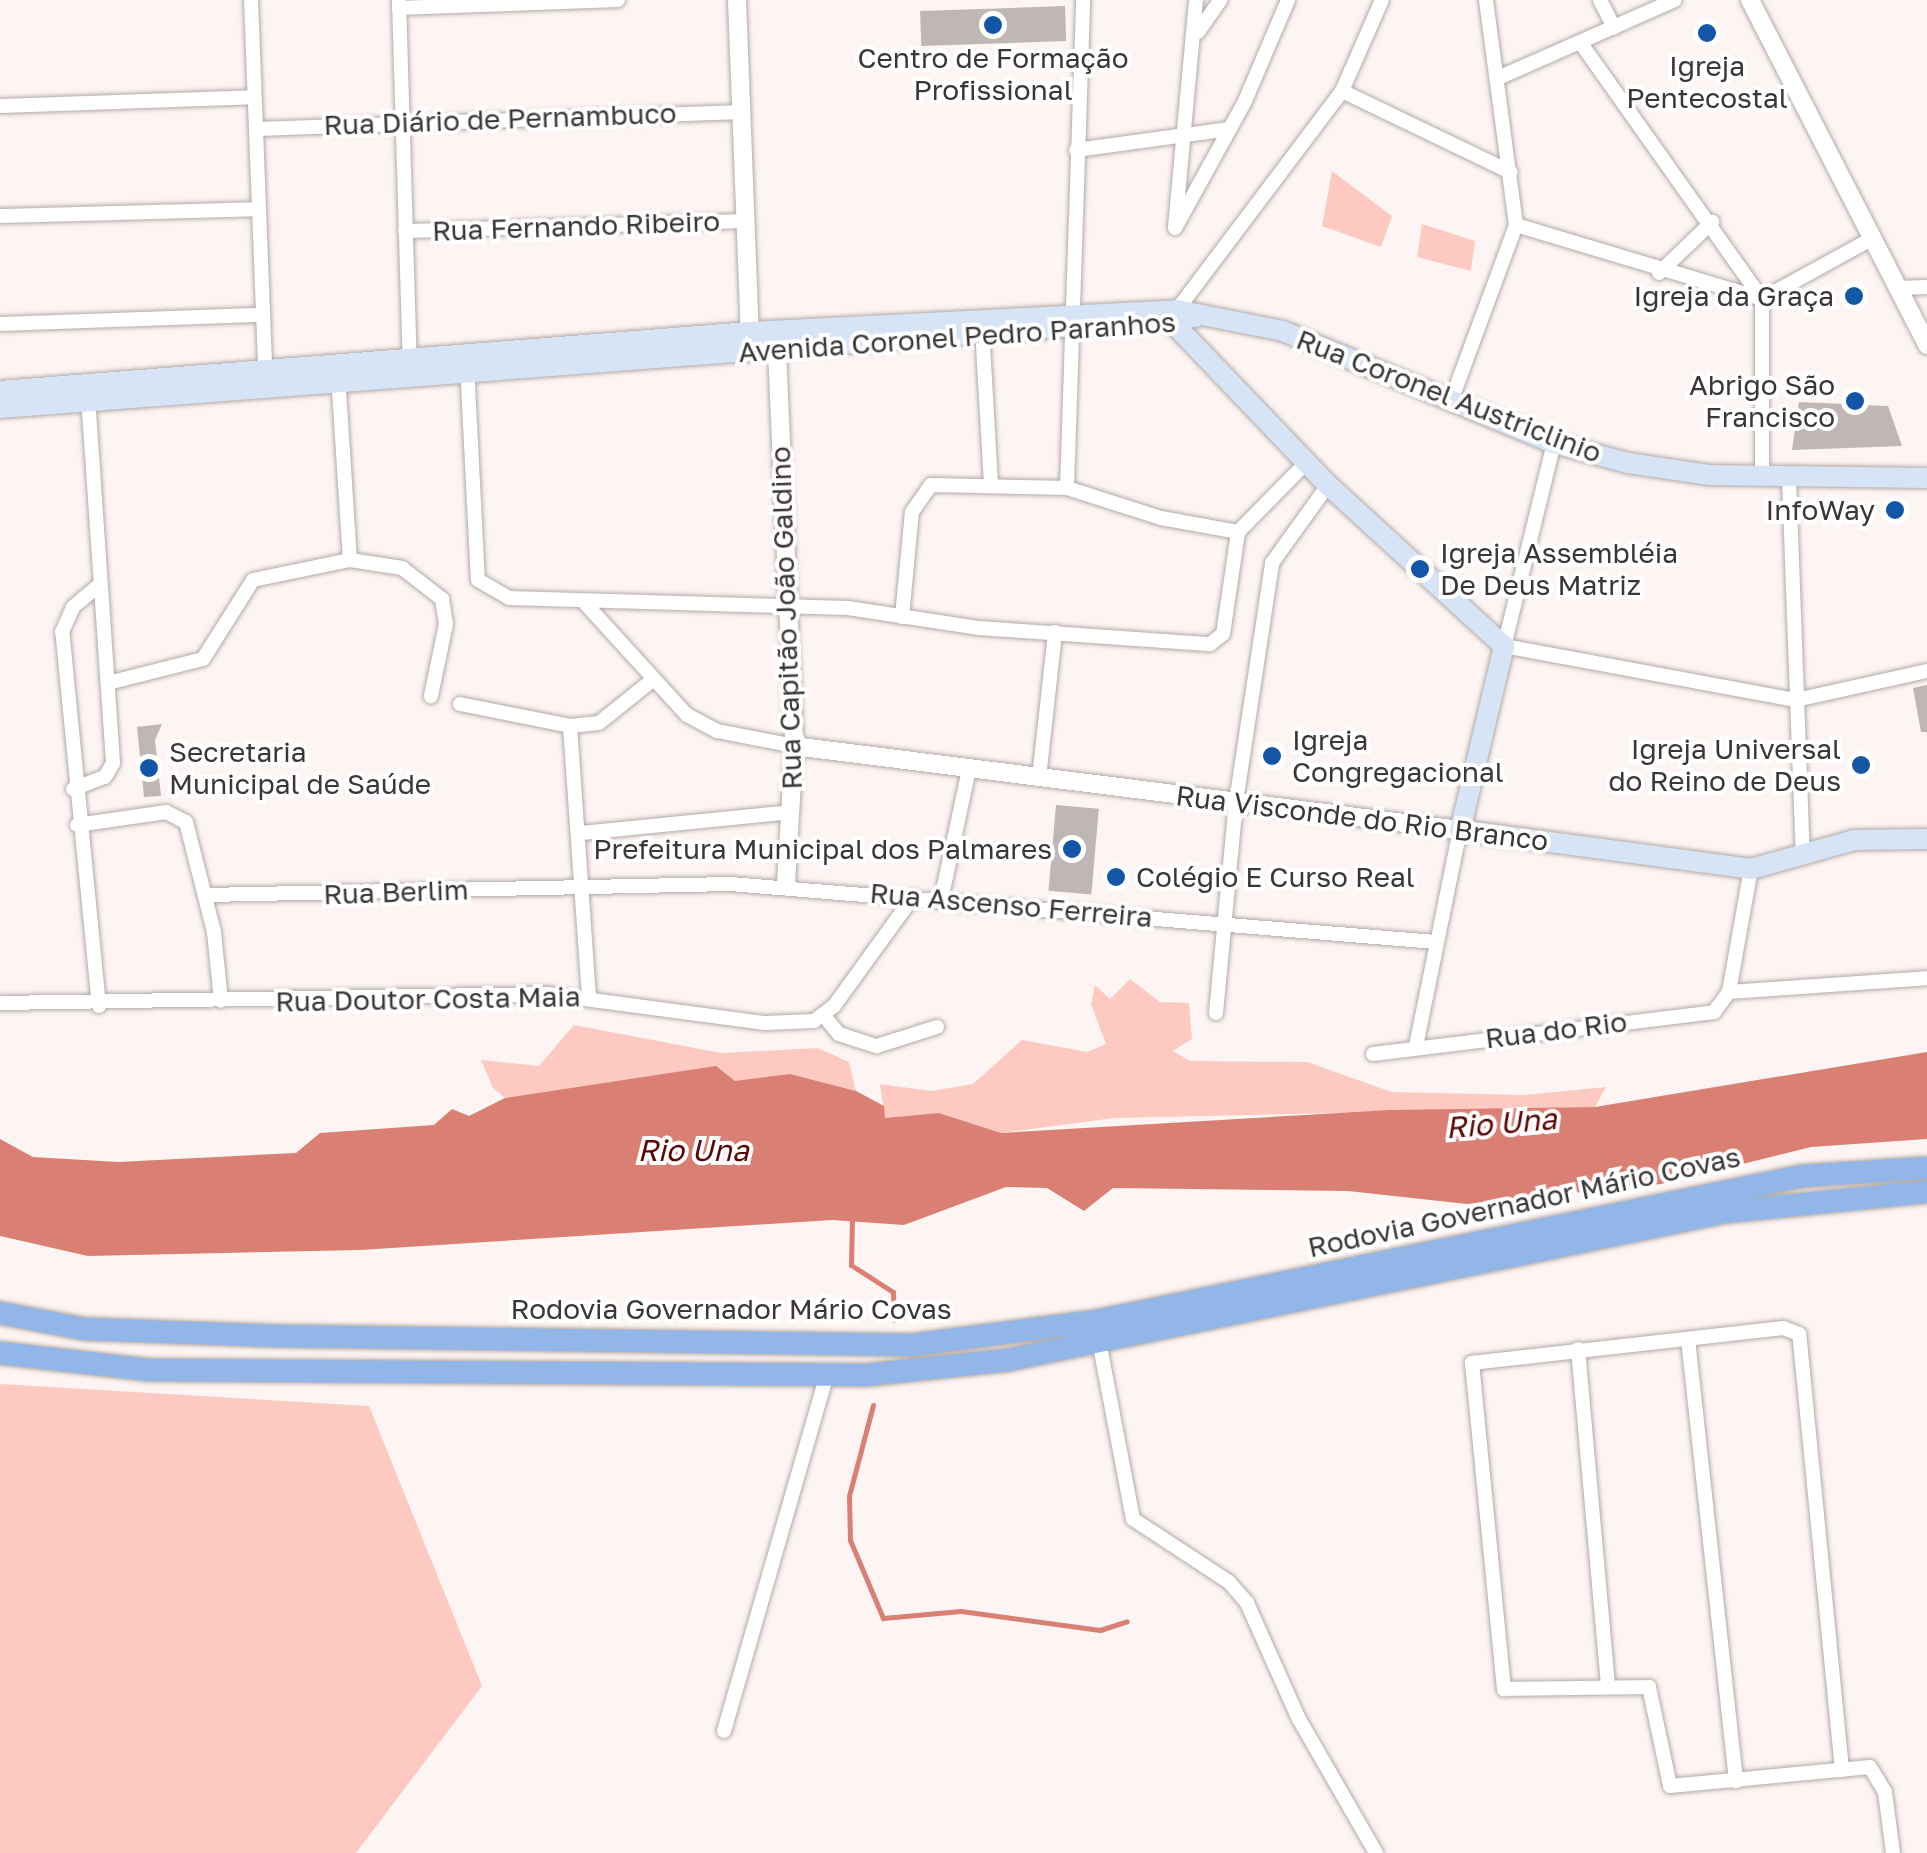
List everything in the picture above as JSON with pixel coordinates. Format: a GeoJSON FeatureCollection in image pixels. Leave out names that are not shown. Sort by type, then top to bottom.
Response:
{"type":"FeatureCollection","features":[{"type":"Feature","properties":{"kind":"highway","name":"Rodovia Governador Mário Covas"},"geometry":{"type":"LineString","coordinates":[[0,1313],[85,1329],[237,1335],[912,1345],[1097,1321],[1803,1176],[1927,1168]]}},
{"type":"Feature","properties":{"kind":"highway","name":"Rodovia Governador Mário Covas"},"geometry":{"type":"LineString","coordinates":[[0,1353],[150,1370],[826,1377],[1008,1360],[1726,1212],[1927,1192]]}},
{"type":"Feature","properties":{"kind":"main road","name":"Avenida Coronel Pedro Paranhos"},"geometry":{"type":"LineString","coordinates":[[0,408],[88,394],[410,367],[1072,321],[1183,318]]}},
{"type":"Feature","properties":{"kind":"main road","name":"Rua Coronel Austriclinio"},"geometry":{"type":"LineString","coordinates":[[1183,318],[1282,331],[1554,443],[1672,472],[1789,479],[1927,478]]}},
{"type":"Feature","properties":{"kind":"main road"},"geometry":{"type":"LineString","coordinates":[[1183,318],[1328,486],[1504,646],[1460,830]]}},
{"type":"Feature","properties":{"kind":"main road","name":"Avenida Coronel Pedro Paranhos"},"geometry":{"type":"LineString","coordinates":[[750,342],[777,350],[860,335]]}},
{"type":"Feature","properties":{"kind":"main road","name":"Avenida Coronel Pedro Paranhos"},"geometry":{"type":"LineString","coordinates":[[0,390],[88,394]]}},
{"type":"Feature","properties":{"kind":"main road","name":"Rua Visconde do Rio Branco"},"geometry":{"type":"LineString","coordinates":[[1460,830],[1751,869],[1854,840],[1927,840]]}},
{"type":"Feature","properties":{"kind":"street"},"geometry":{"type":"LineString","coordinates":[[251,0],[269,378]]}},
{"type":"Feature","properties":{"kind":"street"},"geometry":{"type":"LineString","coordinates":[[410,367],[399,4],[618,0]]}},
{"type":"Feature","properties":{"kind":"street"},"geometry":{"type":"LineString","coordinates":[[737,0],[750,342]]}},
{"type":"Feature","properties":{"kind":"street"},"geometry":{"type":"LineString","coordinates":[[1066,488],[1083,0]]}},
{"type":"Feature","properties":{"kind":"street"},"geometry":{"type":"LineString","coordinates":[[1196,0],[1198,32],[1182,136],[1175,228],[1230,129],[1288,0]]}},
{"type":"Feature","properties":{"kind":"street"},"geometry":{"type":"LineString","coordinates":[[1198,32],[1220,0]]}},
{"type":"Feature","properties":{"kind":"street"},"geometry":{"type":"LineString","coordinates":[[1183,318],[1342,91],[1382,0]]}},
{"type":"Feature","properties":{"kind":"street"},"geometry":{"type":"LineString","coordinates":[[1450,401],[1516,225],[1486,0]]}},
{"type":"Feature","properties":{"kind":"street"},"geometry":{"type":"LineString","coordinates":[[1600,0],[1614,28]]}},
{"type":"Feature","properties":{"kind":"street"},"geometry":{"type":"LineString","coordinates":[[1498,78],[1675,0]]}},
{"type":"Feature","properties":{"kind":"street"},"geometry":{"type":"LineString","coordinates":[[1750,0],[1927,345]]}},
{"type":"Feature","properties":{"kind":"street"},"geometry":{"type":"LineString","coordinates":[[1580,42],[1712,222],[1762,299],[1762,477]]}},
{"type":"Feature","properties":{"kind":"street"},"geometry":{"type":"LineString","coordinates":[[1342,91],[1510,172]]}},
{"type":"Feature","properties":{"kind":"street"},"geometry":{"type":"LineString","coordinates":[[0,106],[254,98]]}},
{"type":"Feature","properties":{"kind":"street","name":"Rua Diário de Pernambuco"},"geometry":{"type":"LineString","coordinates":[[257,128],[742,112]]}},
{"type":"Feature","properties":{"kind":"street"},"geometry":{"type":"LineString","coordinates":[[1076,150],[1230,129]]}},
{"type":"Feature","properties":{"kind":"street"},"geometry":{"type":"LineString","coordinates":[[0,216],[260,209]]}},
{"type":"Feature","properties":{"kind":"street","name":"Rua Fernando Ribeiro"},"geometry":{"type":"LineString","coordinates":[[404,231],[746,221]]}},
{"type":"Feature","properties":{"kind":"street"},"geometry":{"type":"LineString","coordinates":[[1659,273],[1712,222]]}},
{"type":"Feature","properties":{"kind":"street"},"geometry":{"type":"LineString","coordinates":[[1516,225],[1659,273],[1762,299],[1874,238]]}},
{"type":"Feature","properties":{"kind":"street"},"geometry":{"type":"LineString","coordinates":[[1898,288],[1927,287]]}},
{"type":"Feature","properties":{"kind":"street"},"geometry":{"type":"LineString","coordinates":[[0,324],[263,315]]}},
{"type":"Feature","properties":{"kind":"street"},"geometry":{"type":"LineString","coordinates":[[982,327],[991,482]]}},
{"type":"Feature","properties":{"kind":"street","name":"Rua Capitão João Galdino"},"geometry":{"type":"LineString","coordinates":[[777,350],[794,746],[786,886]]}},
{"type":"Feature","properties":{"kind":"street"},"geometry":{"type":"LineString","coordinates":[[467,363],[482,588],[509,598],[789,606],[1198,645],[1223,634],[1238,532],[1306,462]]}},
{"type":"Feature","properties":{"kind":"street"},"geometry":{"type":"LineString","coordinates":[[338,374],[350,560]]}},
{"type":"Feature","properties":{"kind":"street"},"geometry":{"type":"LineString","coordinates":[[73,789],[105,776],[113,763],[88,394]]}},
{"type":"Feature","properties":{"kind":"street"},"geometry":{"type":"LineString","coordinates":[[1554,443],[1504,646],[1796,700],[1927,670]]}},
{"type":"Feature","properties":{"kind":"street"},"geometry":{"type":"LineString","coordinates":[[1789,479],[1803,857]]}},
{"type":"Feature","properties":{"kind":"street"},"geometry":{"type":"LineString","coordinates":[[902,617],[912,512],[922,490],[991,482],[1066,488],[1161,518],[1238,532]]}},
{"type":"Feature","properties":{"kind":"street"},"geometry":{"type":"LineString","coordinates":[[1216,1013],[1236,802],[1272,563],[1328,486]]}},
{"type":"Feature","properties":{"kind":"street"},"geometry":{"type":"LineString","coordinates":[[108,683],[203,659],[254,580],[350,560],[402,568],[442,599],[446,624],[431,696]]}},
{"type":"Feature","properties":{"kind":"street"},"geometry":{"type":"LineString","coordinates":[[99,1006],[73,789],[62,632],[73,607],[100,586]]}},
{"type":"Feature","properties":{"kind":"street"},"geometry":{"type":"LineString","coordinates":[[584,602],[650,682],[701,724],[794,746]]}},
{"type":"Feature","properties":{"kind":"street"},"geometry":{"type":"LineString","coordinates":[[1039,778],[1054,632]]}},
{"type":"Feature","properties":{"kind":"street"},"geometry":{"type":"LineString","coordinates":[[460,704],[570,726],[614,717],[650,682]]}},
{"type":"Feature","properties":{"kind":"street"},"geometry":{"type":"LineString","coordinates":[[570,726],[585,882],[589,996]]}},
{"type":"Feature","properties":{"kind":"street","name":"Rua Visconde do Rio Branco"},"geometry":{"type":"LineString","coordinates":[[794,746],[1460,830]]}},
{"type":"Feature","properties":{"kind":"street"},"geometry":{"type":"LineString","coordinates":[[940,900],[969,768]]}},
{"type":"Feature","properties":{"kind":"street"},"geometry":{"type":"LineString","coordinates":[[581,833],[790,812]]}},
{"type":"Feature","properties":{"kind":"street"},"geometry":{"type":"LineString","coordinates":[[77,825],[182,816],[206,895],[221,1001]]}},
{"type":"Feature","properties":{"kind":"street"},"geometry":{"type":"LineString","coordinates":[[1416,1046],[1460,830]]}},
{"type":"Feature","properties":{"kind":"street"},"geometry":{"type":"LineString","coordinates":[[1729,992],[1751,869]]}},
{"type":"Feature","properties":{"kind":"street","name":"Rua Ascenso Ferreira"},"geometry":{"type":"LineString","coordinates":[[585,882],[786,886],[1435,942]]}},
{"type":"Feature","properties":{"kind":"street","name":"Rua Berlim"},"geometry":{"type":"LineString","coordinates":[[206,895],[585,882]]}},
{"type":"Feature","properties":{"kind":"street"},"geometry":{"type":"LineString","coordinates":[[913,897],[825,1017],[839,1034],[878,1046],[937,1028]]}},
{"type":"Feature","properties":{"kind":"street","name":"Rua do Rio"},"geometry":{"type":"LineString","coordinates":[[1373,1054],[1714,1012],[1729,992],[1927,978]]}},
{"type":"Feature","properties":{"kind":"street","name":"Rua Doutor Costa Maia"},"geometry":{"type":"LineString","coordinates":[[0,1003],[99,1006],[589,996],[765,1023],[825,1017]]}},
{"type":"Feature","properties":{"kind":"street"},"geometry":{"type":"LineString","coordinates":[[1842,1770],[1800,1334],[1783,1328],[1478,1359],[1468,1375],[1504,1689],[1608,1685],[1656,1694],[1670,1786],[1842,1770],[1878,1772],[1893,1853]]}},
{"type":"Feature","properties":{"kind":"street"},"geometry":{"type":"LineString","coordinates":[[1688,1339],[1736,1781]]}},
{"type":"Feature","properties":{"kind":"street"},"geometry":{"type":"LineString","coordinates":[[1099,1341],[1133,1518],[1229,1582],[1247,1603],[1298,1719],[1376,1853]]}},
{"type":"Feature","properties":{"kind":"street"},"geometry":{"type":"LineString","coordinates":[[1578,1349],[1608,1685]]}},
{"type":"Feature","properties":{"kind":"street"},"geometry":{"type":"LineString","coordinates":[[724,1731],[826,1377]]}},
{"type":"Feature","properties":{"kind":"shaded area"},"geometry":{"type":"Polygon","coordinates":[[[1332,171],[1392,216],[1381,247],[1322,226],[1332,171]]]}},
{"type":"Feature","properties":{"kind":"shaded area"},"geometry":{"type":"Polygon","coordinates":[[[1422,224],[1475,241],[1471,271],[1417,257],[1422,224]]]}},
{"type":"Feature","properties":{"kind":"shaded area"},"geometry":{"type":"Polygon","coordinates":[[[1130,979],[1160,1002],[1189,1003],[1192,1039],[1173,1051],[1190,1061],[1307,1062],[1392,1092],[1524,1095],[1606,1087],[1595,1107],[1114,1118],[1001,1133],[939,1113],[885,1118],[880,1084],[931,1091],[973,1084],[1022,1040],[1087,1052],[1106,1044],[1091,1004],[1095,985],[1110,999],[1130,979]]]}},
{"type":"Feature","properties":{"kind":"shaded area"},"geometry":{"type":"Polygon","coordinates":[[[574,1025],[721,1053],[818,1048],[849,1062],[856,1091],[790,1074],[735,1082],[652,1076],[505,1098],[493,1088],[481,1060],[539,1066],[574,1025]]]}},
{"type":"Feature","properties":{"kind":"shaded area"},"geometry":{"type":"Polygon","coordinates":[[[0,1384],[369,1406],[482,1686],[356,1853],[0,1853],[0,1384]]]}},
{"type":"Feature","properties":{"kind":"water","name":"Rio Una"},"geometry":{"type":"Polygon","coordinates":[[[1927,1052],[1927,1139],[1811,1147],[1661,1184],[1467,1204],[1348,1191],[1113,1188],[1084,1211],[1047,1188],[1006,1187],[904,1225],[832,1220],[360,1250],[88,1256],[0,1236],[0,1139],[33,1157],[118,1162],[296,1153],[320,1133],[434,1125],[452,1109],[469,1116],[505,1098],[716,1066],[735,1081],[790,1074],[856,1091],[884,1106],[885,1118],[939,1113],[1001,1133],[1390,1110],[1595,1107],[1927,1052]]]}},
{"type":"Feature","properties":{"kind":"building","name":"Centro de Formação Profissional"},"geometry":{"type":"Polygon","coordinates":[[[1065,6],[1066,41],[921,46],[920,11],[1065,6]]]}},
{"type":"Feature","properties":{"kind":"building"},"geometry":{"type":"Polygon","coordinates":[[[1799,402],[1888,406],[1902,446],[1792,450],[1799,402]]]}},
{"type":"Feature","properties":{"kind":"building"},"geometry":{"type":"Polygon","coordinates":[[[1927,685],[1927,732],[1921,732],[1913,688],[1927,685]]]}},
{"type":"Feature","properties":{"kind":"building","name":"Secretaria Municipal de Saúde"},"geometry":{"type":"Polygon","coordinates":[[[162,724],[155,740],[161,796],[144,797],[137,727],[162,724]]]}},
{"type":"Feature","properties":{"kind":"building","name":"Prefeitura Municipal dos Palmares"},"geometry":{"type":"Polygon","coordinates":[[[1056,805],[1099,809],[1091,894],[1049,891],[1056,805]]]}},
{"type":"Feature","properties":{"kind":"waterway"},"geometry":{"type":"LineString","coordinates":[[852,1217],[851,1265],[893,1292],[894,1320]]}},
{"type":"Feature","properties":{"kind":"waterway"},"geometry":{"type":"LineString","coordinates":[[873,1405],[849,1496],[850,1540],[883,1618],[961,1611],[1100,1630],[1127,1621]]}},
{"type":"Feature","properties":{"kind":"place","name":"Centro de Formação Profissional"},"geometry":{"type":"Point","coordinates":[993,25]}},
{"type":"Feature","properties":{"kind":"place","name":"Igreja Pentecostal"},"geometry":{"type":"Point","coordinates":[1707,33]}},
{"type":"Feature","properties":{"kind":"place","name":"Igreja da Graça"},"geometry":{"type":"Point","coordinates":[1854,296]}},
{"type":"Feature","properties":{"kind":"place","name":"Abrigo São Francisco"},"geometry":{"type":"Point","coordinates":[1855,401]}},
{"type":"Feature","properties":{"kind":"place","name":"InfoWay"},"geometry":{"type":"Point","coordinates":[1895,510]}},
{"type":"Feature","properties":{"kind":"place","name":"Igreja Assembléia De Deus Matriz"},"geometry":{"type":"Point","coordinates":[1420,569]}},
{"type":"Feature","properties":{"kind":"place","name":"Igreja Congregacional"},"geometry":{"type":"Point","coordinates":[1272,756]}},
{"type":"Feature","properties":{"kind":"place","name":"Igreja Universal do Reino de Deus"},"geometry":{"type":"Point","coordinates":[1861,765]}},
{"type":"Feature","properties":{"kind":"place","name":"Secretaria Municipal de Saúde"},"geometry":{"type":"Point","coordinates":[149,768]}},
{"type":"Feature","properties":{"kind":"place","name":"Prefeitura Municipal dos Palmares"},"geometry":{"type":"Point","coordinates":[1072,849]}},
{"type":"Feature","properties":{"kind":"place","name":"Colégio E Curso Real"},"geometry":{"type":"Point","coordinates":[1116,877]}}]}
